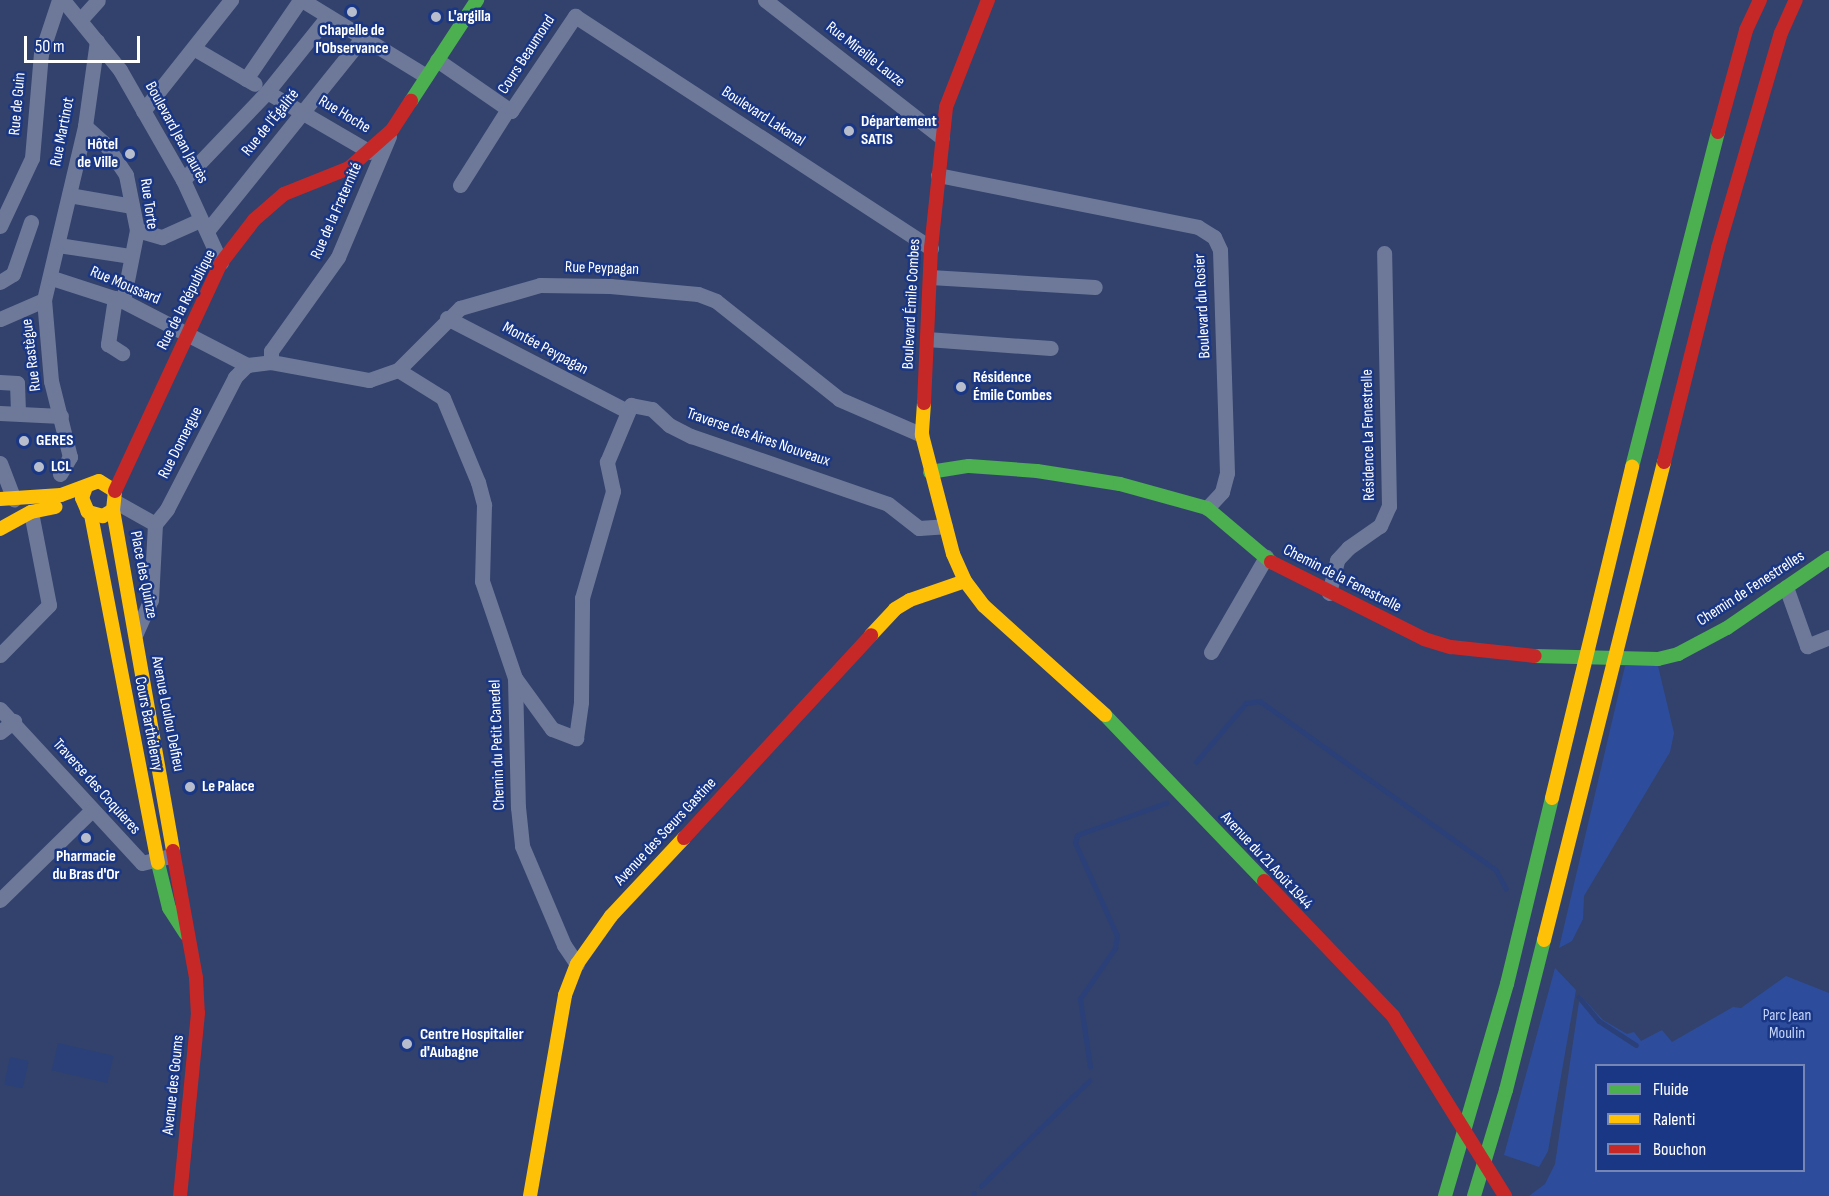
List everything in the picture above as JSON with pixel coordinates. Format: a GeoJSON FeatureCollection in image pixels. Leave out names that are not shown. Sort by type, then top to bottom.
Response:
{"type":"FeatureCollection","features":[{"type":"Feature","properties":{"kind":"main road","name":"Rue de la République"},"geometry":{"type":"LineString","coordinates":[[114,501],[125,461],[165,388],[185,334],[221,263],[254,220],[284,194],[349,168],[370,152],[392,130],[477,0]]}},
{"type":"Feature","properties":{"kind":"main road","name":"Boulevard Émile Combes"},"geometry":{"type":"LineString","coordinates":[[965,581],[945,526],[922,435],[931,248],[946,107],[988,0]]}},
{"type":"Feature","properties":{"kind":"main road"},"geometry":{"type":"LineString","coordinates":[[1445,1196],[1507,984],[1686,246],[1746,30],[1760,0]]}},
{"type":"Feature","properties":{"kind":"main road"},"geometry":{"type":"LineString","coordinates":[[1475,1193],[1495,1134],[1718,248],[1781,33],[1796,0]]}},
{"type":"Feature","properties":{"kind":"main road","name":"Rue de la République"},"geometry":{"type":"LineString","coordinates":[[92,484],[125,461]]}},
{"type":"Feature","properties":{"kind":"main road","name":"Chemin de la Fenestrelle"},"geometry":{"type":"LineString","coordinates":[[930,471],[969,466],[1037,471],[1120,484],[1207,508],[1281,570],[1424,639],[1452,647],[1542,657]]}},
{"type":"Feature","properties":{"kind":"main road"},"geometry":{"type":"LineString","coordinates":[[7,499],[62,495],[92,484]]}},
{"type":"Feature","properties":{"kind":"main road"},"geometry":{"type":"LineString","coordinates":[[0,529],[31,512],[87,509],[103,516],[114,501],[92,484]]}},
{"type":"Feature","properties":{"kind":"main road"},"geometry":{"type":"LineString","coordinates":[[87,509],[92,484]]}},
{"type":"Feature","properties":{"kind":"main road","name":"Place des Quinze"},"geometry":{"type":"LineString","coordinates":[[114,501],[136,633]]}},
{"type":"Feature","properties":{"kind":"main road","name":"Cours Barthélemy"},"geometry":{"type":"LineString","coordinates":[[87,509],[169,908],[186,934]]}},
{"type":"Feature","properties":{"kind":"main road","name":"Chemin de Fenestrelles"},"geometry":{"type":"LineString","coordinates":[[1542,657],[1658,659],[1678,654],[1727,628],[1829,558]]}},
{"type":"Feature","properties":{"kind":"main road","name":"Avenue des Sœurs Gastine"},"geometry":{"type":"LineString","coordinates":[[530,1196],[559,1023],[577,964],[611,916],[895,609],[910,600],[965,581]]}},
{"type":"Feature","properties":{"kind":"main road","name":"Avenue du 21 Août 1944"},"geometry":{"type":"LineString","coordinates":[[965,581],[1009,632],[1088,698],[1167,778],[1320,944],[1393,1016],[1438,1083],[1504,1196]]}},
{"type":"Feature","properties":{"kind":"main road","name":"Avenue Loulou Delfieu"},"geometry":{"type":"LineString","coordinates":[[136,633],[187,908],[186,934],[196,978]]}},
{"type":"Feature","properties":{"kind":"main road","name":"Avenue des Goums"},"geometry":{"type":"LineString","coordinates":[[180,1196],[198,1013],[196,978]]}},
{"type":"Feature","properties":{"kind":"street","name":"Boulevard Jean Jaurès"},"geometry":{"type":"LineString","coordinates":[[61,0],[81,19],[120,70],[183,180],[221,263]]}},
{"type":"Feature","properties":{"kind":"street","name":"Rue de Guin"},"geometry":{"type":"LineString","coordinates":[[0,226],[32,158],[40,54],[61,0]]}},
{"type":"Feature","properties":{"kind":"street"},"geometry":{"type":"LineString","coordinates":[[81,19],[98,0]]}},
{"type":"Feature","properties":{"kind":"street"},"geometry":{"type":"LineString","coordinates":[[143,111],[195,50],[231,0]]}},
{"type":"Feature","properties":{"kind":"street","name":"Rue Mireille Lauze"},"geometry":{"type":"LineString","coordinates":[[765,0],[942,138]]}},
{"type":"Feature","properties":{"kind":"street"},"geometry":{"type":"LineString","coordinates":[[246,79],[308,1],[328,16],[426,76]]}},
{"type":"Feature","properties":{"kind":"street"},"geometry":{"type":"LineString","coordinates":[[183,180],[267,91],[328,16]]}},
{"type":"Feature","properties":{"kind":"street","name":"Cours Beaumond"},"geometry":{"type":"LineString","coordinates":[[437,60],[511,111],[575,16]]}},
{"type":"Feature","properties":{"kind":"street","name":"Boulevard Lakanal"},"geometry":{"type":"LineString","coordinates":[[575,16],[931,248]]}},
{"type":"Feature","properties":{"kind":"street","name":"Rue de l'Égalité"},"geometry":{"type":"LineString","coordinates":[[203,225],[303,112],[363,37]]}},
{"type":"Feature","properties":{"kind":"street","name":"Rue Martinot"},"geometry":{"type":"LineString","coordinates":[[60,229],[85,126],[98,41]]}},
{"type":"Feature","properties":{"kind":"street","name":"Rue Hoche"},"geometry":{"type":"LineString","coordinates":[[195,50],[370,152]]}},
{"type":"Feature","properties":{"kind":"street","name":"Cours Beaumond"},"geometry":{"type":"LineString","coordinates":[[460,185],[508,109]]}},
{"type":"Feature","properties":{"kind":"street","name":"Rue Torte"},"geometry":{"type":"LineString","coordinates":[[85,126],[106,146],[126,175],[137,230],[108,344],[122,353]]}},
{"type":"Feature","properties":{"kind":"street","name":"Rue de la Fraternité"},"geometry":{"type":"LineString","coordinates":[[271,362],[271,351],[338,257],[392,130]]}},
{"type":"Feature","properties":{"kind":"street","name":"Boulevard du Rosier"},"geometry":{"type":"LineString","coordinates":[[938,175],[1198,227],[1214,237],[1220,250],[1227,473],[1222,492],[1207,508]]}},
{"type":"Feature","properties":{"kind":"street"},"geometry":{"type":"LineString","coordinates":[[69,195],[132,206]]}},
{"type":"Feature","properties":{"kind":"street"},"geometry":{"type":"LineString","coordinates":[[0,282],[13,274],[31,222]]}},
{"type":"Feature","properties":{"kind":"street"},"geometry":{"type":"LineString","coordinates":[[137,230],[162,237],[203,225]]}},
{"type":"Feature","properties":{"kind":"street","name":"Rue Rastègue"},"geometry":{"type":"LineString","coordinates":[[60,229],[52,278],[44,300],[51,381],[62,416],[70,457],[60,474]]}},
{"type":"Feature","properties":{"kind":"street"},"geometry":{"type":"LineString","coordinates":[[58,245],[131,256]]}},
{"type":"Feature","properties":{"kind":"street","name":"Résidence La Fenestrelle"},"geometry":{"type":"LineString","coordinates":[[1329,593],[1337,560],[1380,526],[1389,506],[1384,253]]}},
{"type":"Feature","properties":{"kind":"street"},"geometry":{"type":"LineString","coordinates":[[930,277],[1095,287]]}},
{"type":"Feature","properties":{"kind":"street","name":"Rue Moussard"},"geometry":{"type":"LineString","coordinates":[[52,278],[119,300],[247,365]]}},
{"type":"Feature","properties":{"kind":"street","name":"Rue Peypagan"},"geometry":{"type":"LineString","coordinates":[[247,365],[271,362],[369,380],[398,370],[421,351],[447,318],[460,308],[540,285],[610,285],[698,294],[716,302],[840,399],[922,435]]}},
{"type":"Feature","properties":{"kind":"street"},"geometry":{"type":"LineString","coordinates":[[0,319],[44,300]]}},
{"type":"Feature","properties":{"kind":"street","name":"Montée Peypagan"},"geometry":{"type":"LineString","coordinates":[[447,318],[627,411]]}},
{"type":"Feature","properties":{"kind":"street"},"geometry":{"type":"LineString","coordinates":[[927,339],[1051,348]]}},
{"type":"Feature","properties":{"kind":"street","name":"Rue Domergue"},"geometry":{"type":"LineString","coordinates":[[155,524],[167,509],[235,377],[247,365]]}},
{"type":"Feature","properties":{"kind":"street","name":"Chemin du Petit Canedel"},"geometry":{"type":"LineString","coordinates":[[398,370],[444,398],[484,505],[482,582],[515,678],[518,807],[522,846],[564,945],[577,964]]}},
{"type":"Feature","properties":{"kind":"street"},"geometry":{"type":"LineString","coordinates":[[0,382],[17,383],[18,412]]}},
{"type":"Feature","properties":{"kind":"street","name":"Traverse des Aires Nouveaux"},"geometry":{"type":"LineString","coordinates":[[627,411],[631,405],[652,409],[669,425],[691,436],[888,504],[919,528],[945,526]]}},
{"type":"Feature","properties":{"kind":"street"},"geometry":{"type":"LineString","coordinates":[[515,678],[552,729],[576,738],[581,702],[582,598],[614,491],[607,462],[627,411]]}},
{"type":"Feature","properties":{"kind":"street"},"geometry":{"type":"LineString","coordinates":[[0,413],[18,412],[62,416]]}},
{"type":"Feature","properties":{"kind":"street"},"geometry":{"type":"LineString","coordinates":[[0,463],[7,499]]}},
{"type":"Feature","properties":{"kind":"street","name":"Place des Quinze"},"geometry":{"type":"LineString","coordinates":[[114,501],[155,524],[151,600],[136,633]]}},
{"type":"Feature","properties":{"kind":"street"},"geometry":{"type":"LineString","coordinates":[[0,655],[49,605],[31,512]]}},
{"type":"Feature","properties":{"kind":"street"},"geometry":{"type":"LineString","coordinates":[[1211,652],[1266,557]]}},
{"type":"Feature","properties":{"kind":"street"},"geometry":{"type":"LineString","coordinates":[[1786,587],[1807,646],[1829,637]]}},
{"type":"Feature","properties":{"kind":"street","name":"Traverse des Coquieres"},"geometry":{"type":"LineString","coordinates":[[0,709],[14,721],[91,811],[142,863],[177,855]]}},
{"type":"Feature","properties":{"kind":"street"},"geometry":{"type":"LineString","coordinates":[[0,732],[14,721]]}},
{"type":"Feature","properties":{"kind":"street"},"geometry":{"type":"LineString","coordinates":[[0,900],[91,811]]}},
{"type":"Feature","properties":{"kind":"green space"},"geometry":{"type":"Polygon","coordinates":[[[1625,666],[1658,666],[1674,733],[1670,752],[1584,896],[1583,919],[1572,941],[1559,948],[1625,666]]]}},
{"type":"Feature","properties":{"kind":"green space"},"geometry":{"type":"Polygon","coordinates":[[[1555,968],[1576,990],[1548,1151],[1539,1167],[1504,1155],[1555,968]]]}},
{"type":"Feature","properties":{"kind":"green space","name":"Parc Jean Moulin"},"geometry":{"type":"Polygon","coordinates":[[[1786,976],[1829,993],[1829,1196],[1529,1196],[1545,1184],[1555,1164],[1580,995],[1603,1020],[1627,1034],[1634,1032],[1641,1041],[1662,1030],[1672,1042],[1733,1007],[1741,1008],[1786,976]]]}},
{"type":"Feature","properties":{"kind":"shaded area"},"geometry":{"type":"Polygon","coordinates":[[[58,1043],[114,1056],[107,1083],[52,1070],[58,1043]]]}},
{"type":"Feature","properties":{"kind":"shaded area"},"geometry":{"type":"Polygon","coordinates":[[[10,1057],[29,1061],[23,1088],[4,1084],[10,1057]]]}},
{"type":"Feature","properties":{"kind":"waterway"},"geometry":{"type":"LineString","coordinates":[[1196,762],[1246,703],[1260,701],[1496,870],[1506,888]]}},
{"type":"Feature","properties":{"kind":"waterway"},"geometry":{"type":"LineString","coordinates":[[1090,1067],[1080,999],[1115,948],[1117,936],[1075,843],[1077,835],[1166,803]]}},
{"type":"Feature","properties":{"kind":"waterway"},"geometry":{"type":"LineString","coordinates":[[1579,997],[1599,1021],[1636,1045]]}},
{"type":"Feature","properties":{"kind":"waterway"},"geometry":{"type":"LineString","coordinates":[[981,1186],[1089,1081]]}},
{"type":"Feature","properties":{"kind":"traffic: fast"},"geometry":{"type":"LineString","coordinates":[[411,101],[477,0]]}},
{"type":"Feature","properties":{"kind":"traffic: fast"},"geometry":{"type":"LineString","coordinates":[[1632,467],[1718,132]]}},
{"type":"Feature","properties":{"kind":"traffic: fast"},"geometry":{"type":"LineString","coordinates":[[930,472],[969,466],[1037,471],[1120,484],[1207,508],[1271,562]]}},
{"type":"Feature","properties":{"kind":"traffic: fast"},"geometry":{"type":"LineString","coordinates":[[1535,656],[1658,659],[1678,654],[1727,628],[1829,558]]}},
{"type":"Feature","properties":{"kind":"traffic: fast"},"geometry":{"type":"LineString","coordinates":[[1105,715],[1264,881]]}},
{"type":"Feature","properties":{"kind":"traffic: fast"},"geometry":{"type":"LineString","coordinates":[[1445,1196],[1507,984],[1552,798]]}},
{"type":"Feature","properties":{"kind":"traffic: fast"},"geometry":{"type":"LineString","coordinates":[[158,863],[169,908],[186,934]]}},
{"type":"Feature","properties":{"kind":"traffic: fast"},"geometry":{"type":"LineString","coordinates":[[1474,1196],[1506,1090],[1544,940]]}},
{"type":"Feature","properties":{"kind":"traffic: slow"},"geometry":{"type":"LineString","coordinates":[[924,403],[922,435],[953,554],[965,581],[984,606],[1105,715]]}},
{"type":"Feature","properties":{"kind":"traffic: slow"},"geometry":{"type":"LineString","coordinates":[[1544,940],[1664,462]]}},
{"type":"Feature","properties":{"kind":"traffic: slow"},"geometry":{"type":"LineString","coordinates":[[1552,798],[1632,467]]}},
{"type":"Feature","properties":{"kind":"traffic: slow"},"geometry":{"type":"LineString","coordinates":[[0,499],[61,495],[99,481],[115,491],[113,510],[103,516],[88,512],[82,498],[86,487]]}},
{"type":"Feature","properties":{"kind":"traffic: slow"},"geometry":{"type":"LineString","coordinates":[[0,529],[31,512],[55,507]]}},
{"type":"Feature","properties":{"kind":"traffic: slow"},"geometry":{"type":"LineString","coordinates":[[113,510],[173,851]]}},
{"type":"Feature","properties":{"kind":"traffic: slow"},"geometry":{"type":"LineString","coordinates":[[91,515],[158,863]]}},
{"type":"Feature","properties":{"kind":"traffic: slow"},"geometry":{"type":"LineString","coordinates":[[871,635],[895,609],[910,600],[965,581]]}},
{"type":"Feature","properties":{"kind":"traffic: slow"},"geometry":{"type":"LineString","coordinates":[[530,1196],[565,995],[577,964],[611,916],[684,838]]}},
{"type":"Feature","properties":{"kind":"traffic: jam"},"geometry":{"type":"LineString","coordinates":[[924,403],[931,248],[946,107],[988,0]]}},
{"type":"Feature","properties":{"kind":"traffic: jam"},"geometry":{"type":"LineString","coordinates":[[1718,132],[1746,30],[1760,0]]}},
{"type":"Feature","properties":{"kind":"traffic: jam"},"geometry":{"type":"LineString","coordinates":[[1664,462],[1718,248],[1781,33],[1796,0]]}},
{"type":"Feature","properties":{"kind":"traffic: jam"},"geometry":{"type":"LineString","coordinates":[[115,491],[221,263],[254,220],[284,194],[349,168],[392,130],[411,101]]}},
{"type":"Feature","properties":{"kind":"traffic: jam"},"geometry":{"type":"LineString","coordinates":[[1271,562],[1424,639],[1451,647],[1535,656]]}},
{"type":"Feature","properties":{"kind":"traffic: jam"},"geometry":{"type":"LineString","coordinates":[[684,838],[871,635]]}},
{"type":"Feature","properties":{"kind":"traffic: jam"},"geometry":{"type":"LineString","coordinates":[[173,851],[196,978],[198,1013],[180,1196]]}},
{"type":"Feature","properties":{"kind":"traffic: jam"},"geometry":{"type":"LineString","coordinates":[[1264,881],[1393,1016],[1505,1196]]}},
{"type":"Feature","properties":{"kind":"place","name":"Chapelle de l'Observance"},"geometry":{"type":"Point","coordinates":[352,12]}},
{"type":"Feature","properties":{"kind":"place","name":"L'argilla"},"geometry":{"type":"Point","coordinates":[436,17]}},
{"type":"Feature","properties":{"kind":"place","name":"Département SATIS"},"geometry":{"type":"Point","coordinates":[849,131]}},
{"type":"Feature","properties":{"kind":"place","name":"Hôtel de Ville"},"geometry":{"type":"Point","coordinates":[130,154]}},
{"type":"Feature","properties":{"kind":"place","name":"Résidence Émile Combes"},"geometry":{"type":"Point","coordinates":[961,387]}},
{"type":"Feature","properties":{"kind":"place","name":"GERES"},"geometry":{"type":"Point","coordinates":[24,441]}},
{"type":"Feature","properties":{"kind":"place","name":"LCL"},"geometry":{"type":"Point","coordinates":[39,467]}},
{"type":"Feature","properties":{"kind":"place","name":"Le Palace"},"geometry":{"type":"Point","coordinates":[190,787]}},
{"type":"Feature","properties":{"kind":"place","name":"Pharmacie du Bras d'Or"},"geometry":{"type":"Point","coordinates":[86,838]}},
{"type":"Feature","properties":{"kind":"place","name":"Centre Hospitalier d'Aubagne"},"geometry":{"type":"Point","coordinates":[407,1044]}}]}
